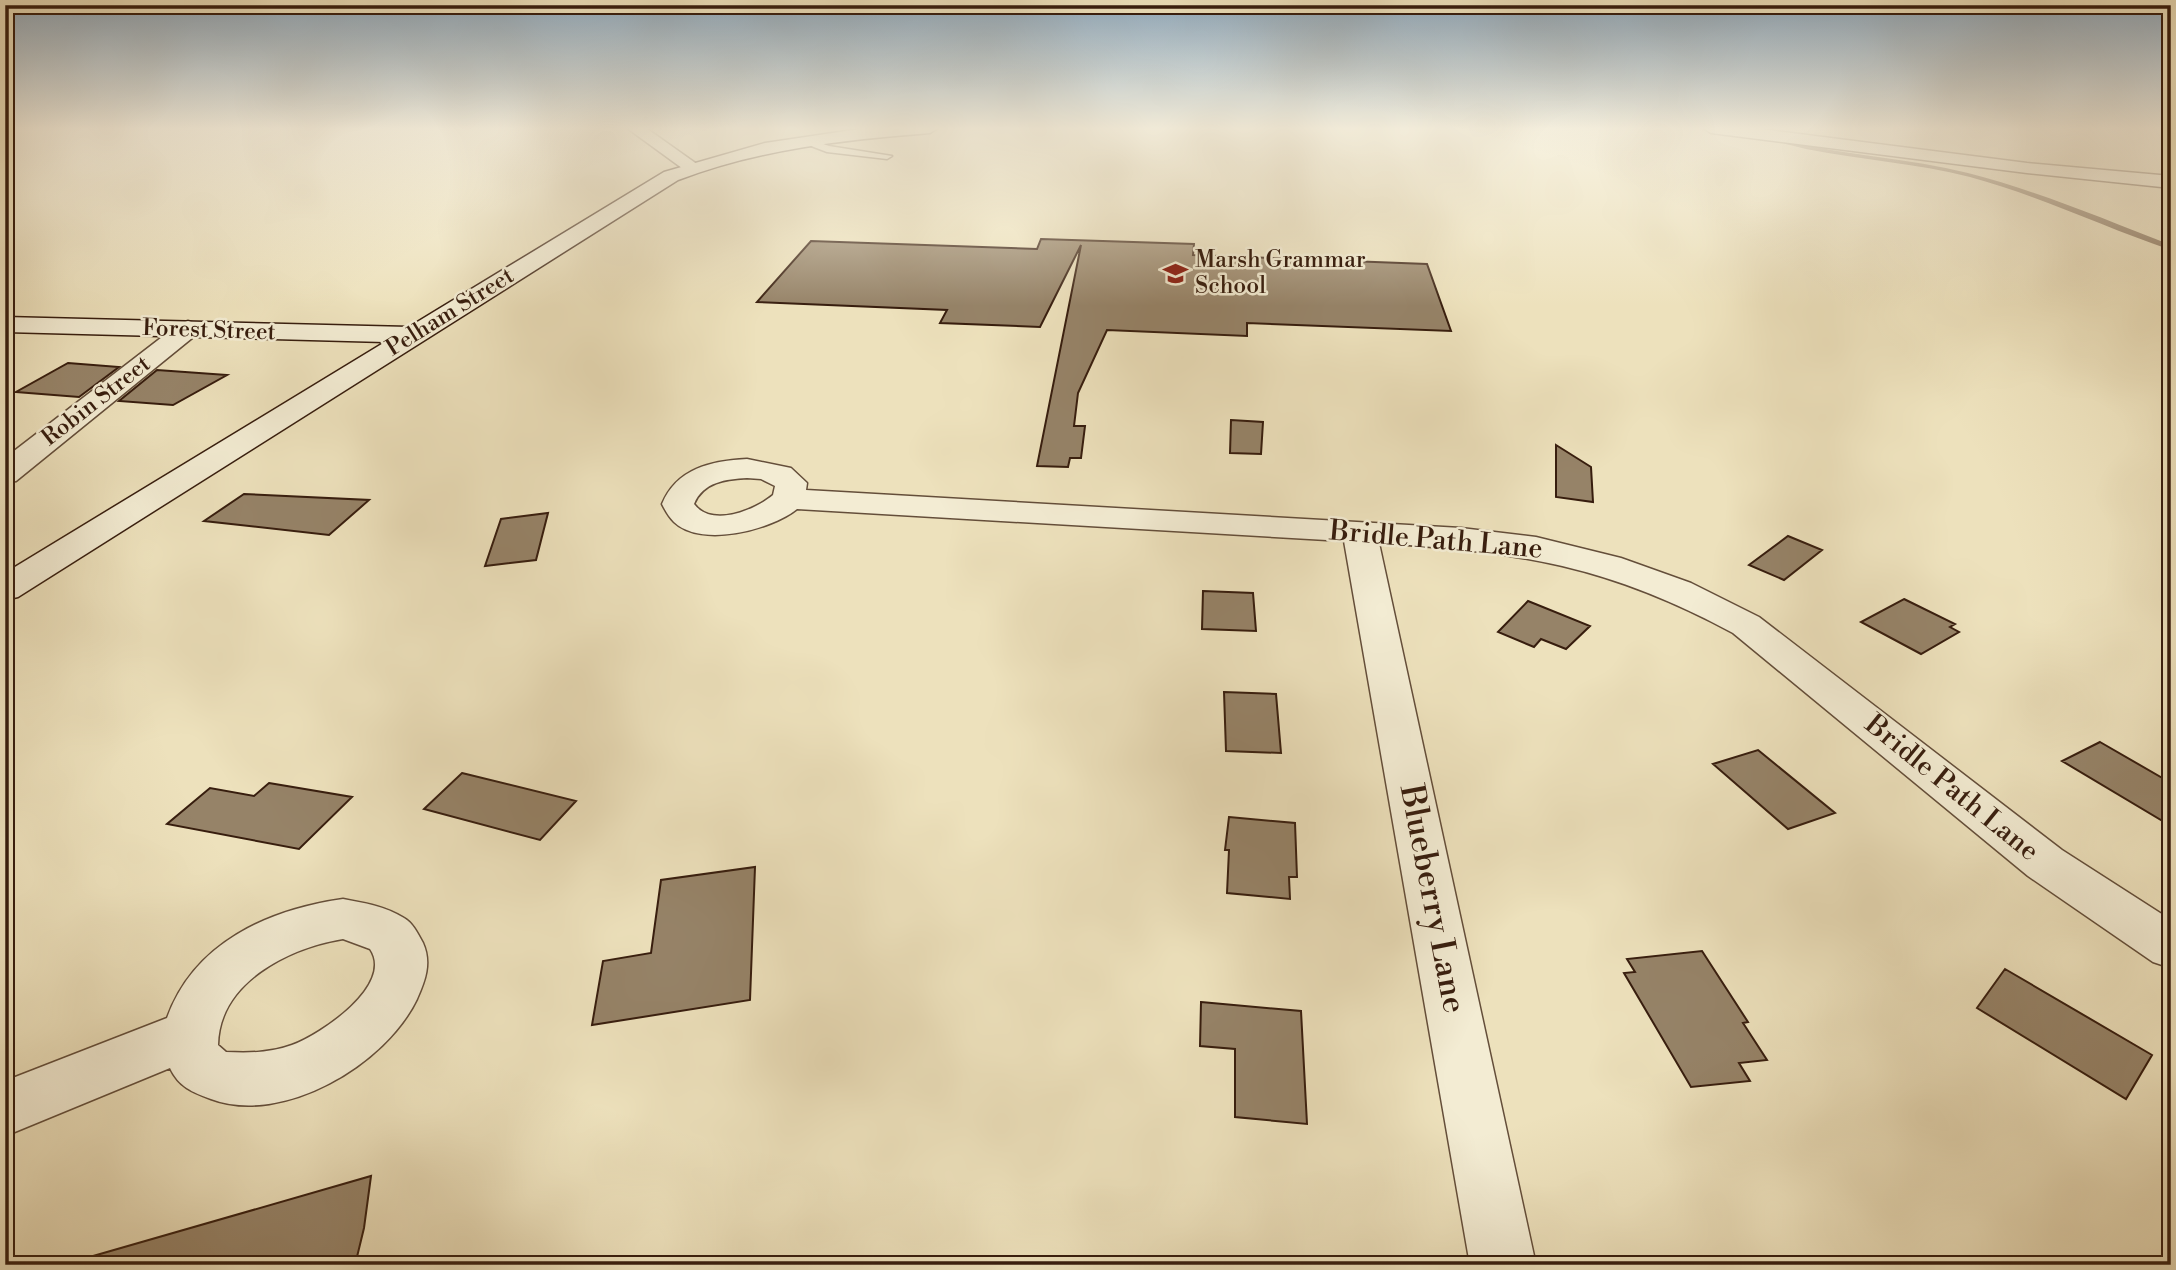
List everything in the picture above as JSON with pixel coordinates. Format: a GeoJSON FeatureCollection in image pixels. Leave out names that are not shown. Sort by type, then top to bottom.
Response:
{"type":"FeatureCollection","features":[{"type":"Feature","properties":{"kind":"street","name":"Pelham Street"},"geometry":{"type":"LineString","coordinates":[[5,589],[651,187]]}},
{"type":"Feature","properties":{"kind":"street","name":"Forest Street"},"geometry":{"type":"LineString","coordinates":[[5,324],[412,335]]}},
{"type":"Feature","properties":{"kind":"street","name":"Robin Street"},"geometry":{"type":"LineString","coordinates":[[5,474],[188,329]]}},
{"type":"Feature","properties":{"kind":"street","name":"Bridle Path Lane"},"geometry":{"type":"LineString","coordinates":[[789,499],[1461,538],[1538,547],[1617,566],[1695,597],[1768,641],[2045,863],[2171,947]]}},
{"type":"Feature","properties":{"kind":"street","name":"Blueberry Lane"},"geometry":{"type":"LineString","coordinates":[[1360,533],[1503,1265]]}},
{"type":"Feature","properties":{"kind":"street"},"geometry":{"type":"LineString","coordinates":[[5,1109],[188,1035]]}},
{"type":"Feature","properties":{"kind":"building"},"geometry":{"type":"Polygon","coordinates":[[[1041,239],[1194,244],[1193,255],[1427,264],[1451,331],[1247,323],[1247,336],[1107,330],[1078,393],[1074,426],[1085,426],[1081,458],[1070,458],[1068,467],[1037,466],[1081,245],[1040,327],[940,323],[947,310],[757,302],[811,241],[1037,249],[1041,239]]]}},
{"type":"Feature","properties":{"kind":"building"},"geometry":{"type":"Polygon","coordinates":[[[68,363],[119,367],[79,397],[16,392],[68,363]]]}},
{"type":"Feature","properties":{"kind":"building"},"geometry":{"type":"Polygon","coordinates":[[[157,370],[227,375],[173,405],[119,401],[157,370]]]}},
{"type":"Feature","properties":{"kind":"building"},"geometry":{"type":"Polygon","coordinates":[[[1231,420],[1263,422],[1261,454],[1230,453],[1231,420]]]}},
{"type":"Feature","properties":{"kind":"building"},"geometry":{"type":"Polygon","coordinates":[[[1556,445],[1591,467],[1593,502],[1556,497],[1556,445]]]}},
{"type":"Feature","properties":{"kind":"building"},"geometry":{"type":"Polygon","coordinates":[[[244,494],[369,500],[329,535],[204,521],[244,494]]]}},
{"type":"Feature","properties":{"kind":"building"},"geometry":{"type":"Polygon","coordinates":[[[548,513],[536,560],[485,566],[501,519],[548,513]]]}},
{"type":"Feature","properties":{"kind":"building"},"geometry":{"type":"Polygon","coordinates":[[[1788,536],[1822,550],[1784,580],[1749,565],[1788,536]]]}},
{"type":"Feature","properties":{"kind":"building"},"geometry":{"type":"Polygon","coordinates":[[[1203,591],[1253,593],[1256,631],[1202,629],[1203,591]]]}},
{"type":"Feature","properties":{"kind":"building"},"geometry":{"type":"Polygon","coordinates":[[[1904,599],[1955,624],[1950,627],[1959,632],[1921,654],[1861,622],[1904,599]]]}},
{"type":"Feature","properties":{"kind":"building"},"geometry":{"type":"Polygon","coordinates":[[[1528,601],[1590,626],[1566,649],[1541,639],[1534,647],[1498,632],[1528,601]]]}},
{"type":"Feature","properties":{"kind":"building"},"geometry":{"type":"Polygon","coordinates":[[[1224,692],[1276,694],[1281,753],[1226,751],[1224,692]]]}},
{"type":"Feature","properties":{"kind":"building"},"geometry":{"type":"Polygon","coordinates":[[[2100,742],[2171,783],[2171,826],[2062,761],[2100,742]]]}},
{"type":"Feature","properties":{"kind":"building"},"geometry":{"type":"Polygon","coordinates":[[[1758,750],[1835,813],[1788,829],[1713,764],[1758,750]]]}},
{"type":"Feature","properties":{"kind":"building"},"geometry":{"type":"Polygon","coordinates":[[[462,773],[576,801],[540,840],[424,809],[462,773]]]}},
{"type":"Feature","properties":{"kind":"building"},"geometry":{"type":"Polygon","coordinates":[[[269,783],[352,797],[299,849],[167,824],[210,788],[254,796],[269,783]]]}},
{"type":"Feature","properties":{"kind":"building"},"geometry":{"type":"Polygon","coordinates":[[[1229,817],[1295,823],[1297,877],[1289,877],[1290,899],[1227,893],[1229,850],[1225,850],[1229,817]]]}},
{"type":"Feature","properties":{"kind":"building"},"geometry":{"type":"Polygon","coordinates":[[[755,867],[750,1000],[592,1025],[603,961],[651,953],[661,880],[755,867]]]}},
{"type":"Feature","properties":{"kind":"building"},"geometry":{"type":"Polygon","coordinates":[[[1702,951],[1748,1022],[1743,1023],[1767,1060],[1739,1063],[1750,1081],[1691,1087],[1624,973],[1635,972],[1627,959],[1702,951]]]}},
{"type":"Feature","properties":{"kind":"building"},"geometry":{"type":"Polygon","coordinates":[[[2005,969],[2152,1055],[2126,1099],[1977,1008],[2005,969]]]}},
{"type":"Feature","properties":{"kind":"building"},"geometry":{"type":"Polygon","coordinates":[[[1201,1002],[1301,1011],[1307,1124],[1235,1117],[1235,1049],[1200,1046],[1201,1002]]]}},
{"type":"Feature","properties":{"kind":"building"},"geometry":{"type":"Polygon","coordinates":[[[371,1176],[364,1228],[356,1261],[340,1265],[94,1265],[93,1256],[371,1176]]]}},
{"type":"Feature","properties":{"kind":"waterway"},"geometry":{"type":"LineString","coordinates":[[2010,187],[2171,248]]}},
{"type":"Feature","properties":{"kind":"place","name":"Marsh Grammar School"},"geometry":{"type":"Point","coordinates":[1175,273]}}]}
